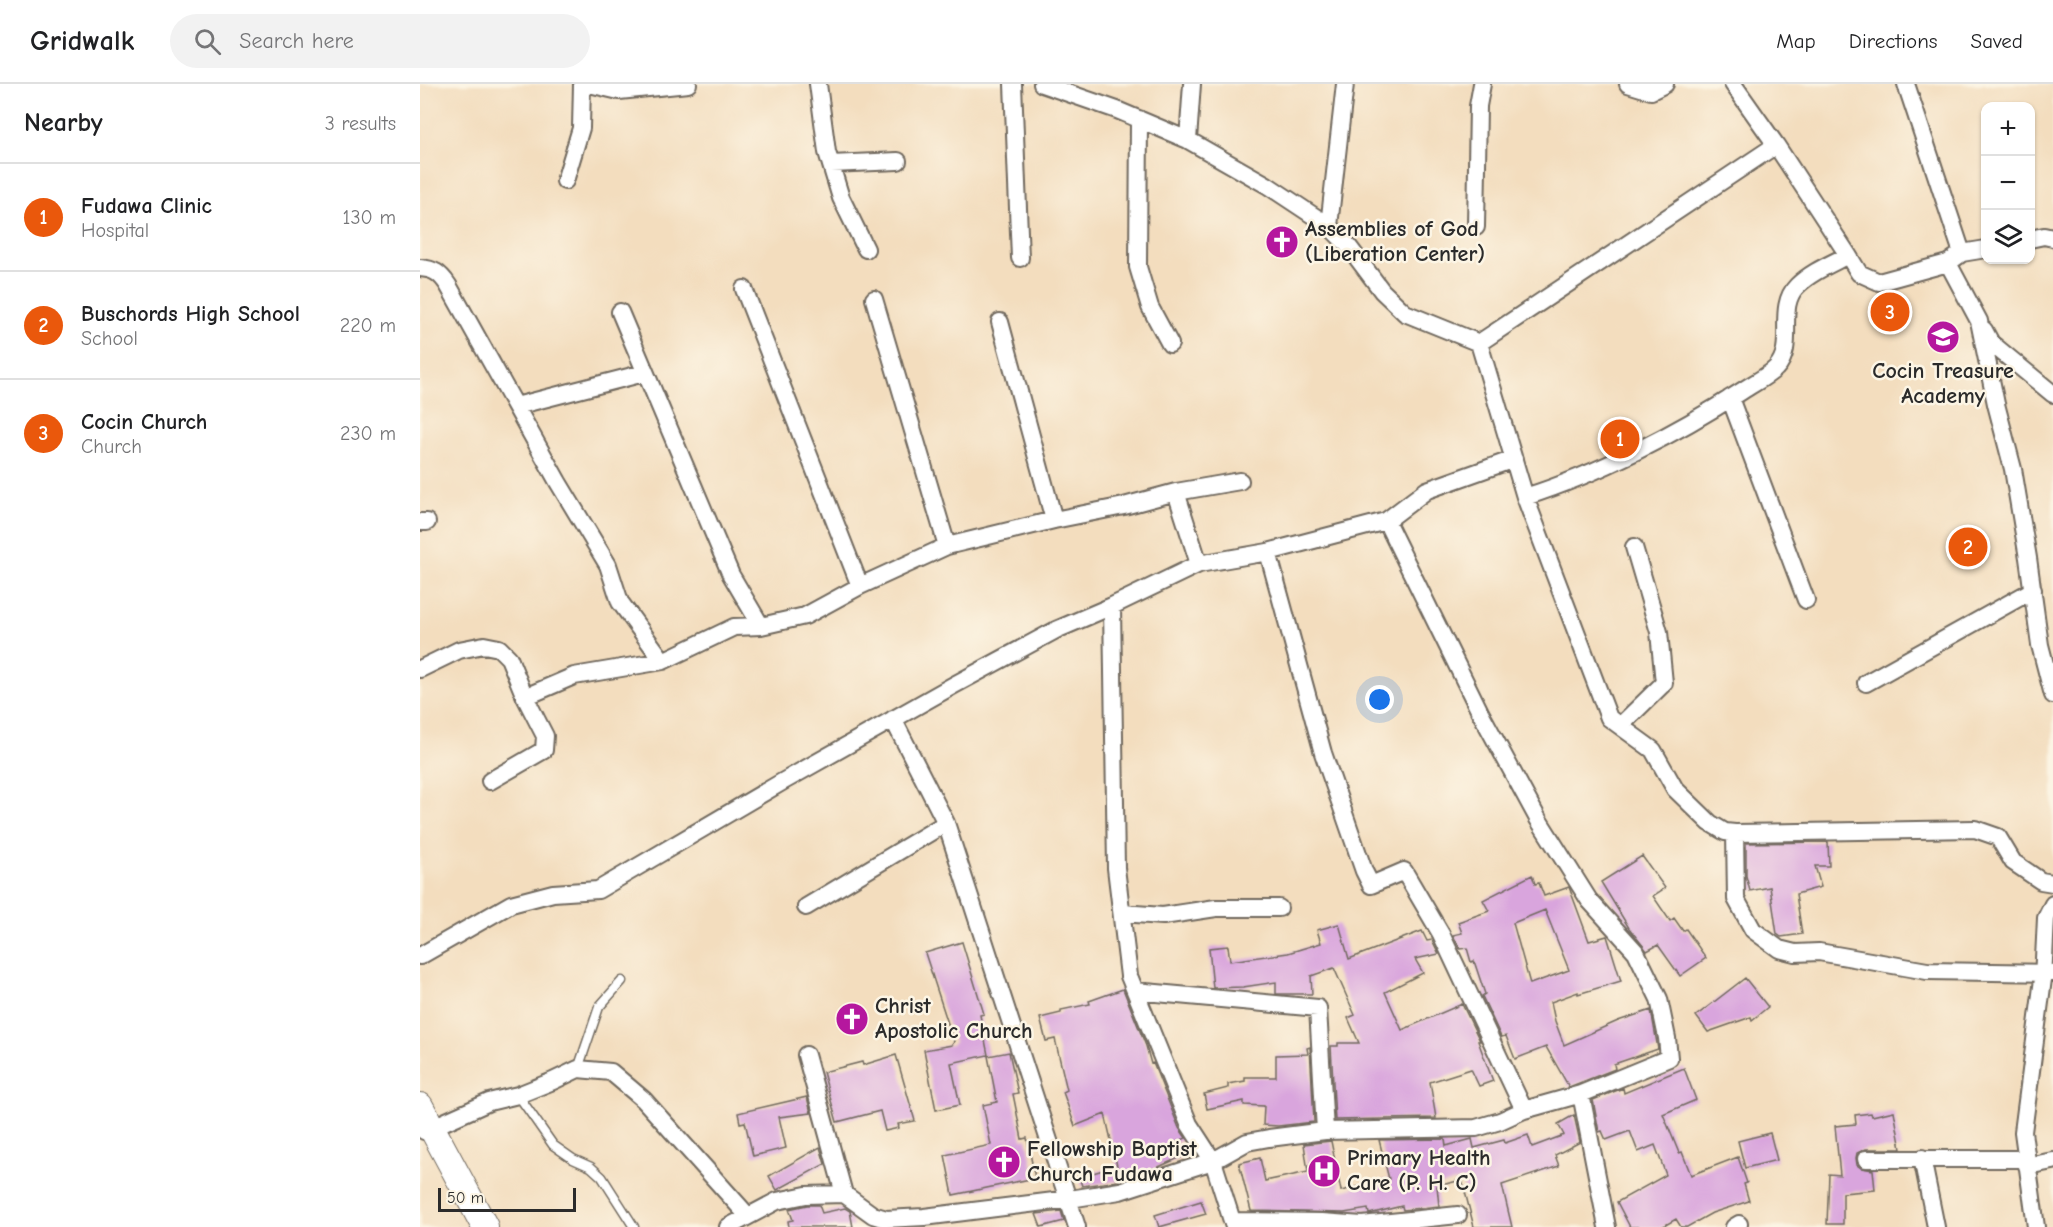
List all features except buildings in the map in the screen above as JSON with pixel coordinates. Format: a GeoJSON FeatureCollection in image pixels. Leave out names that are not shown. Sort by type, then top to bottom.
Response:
{"type":"FeatureCollection","features":[{"type":"Feature","properties":{"kind":"main road"},"geometry":{"type":"LineString","coordinates":[[424,1122],[484,1227]]}},
{"type":"Feature","properties":{"kind":"street"},"geometry":{"type":"LineString","coordinates":[[565,181],[581,128],[582,84]]}},
{"type":"Feature","properties":{"kind":"street"},"geometry":{"type":"LineString","coordinates":[[590,84],[619,91],[688,84]]}},
{"type":"Feature","properties":{"kind":"street"},"geometry":{"type":"LineString","coordinates":[[818,84],[827,152],[841,198],[866,249]]}},
{"type":"Feature","properties":{"kind":"street"},"geometry":{"type":"LineString","coordinates":[[1013,84],[1020,258]]}},
{"type":"Feature","properties":{"kind":"street"},"geometry":{"type":"LineString","coordinates":[[1042,84],[1139,119],[1188,140],[1267,186],[1329,226],[1346,243],[1382,291],[1405,313],[1479,343]]}},
{"type":"Feature","properties":{"kind":"street"},"geometry":{"type":"LineString","coordinates":[[1188,140],[1192,84]]}},
{"type":"Feature","properties":{"kind":"street"},"geometry":{"type":"LineString","coordinates":[[1329,226],[1345,84]]}},
{"type":"Feature","properties":{"kind":"street"},"geometry":{"type":"LineString","coordinates":[[1476,227],[1478,106],[1482,84]]}},
{"type":"Feature","properties":{"kind":"street"},"geometry":{"type":"LineString","coordinates":[[1628,84],[1651,91],[1665,84]]}},
{"type":"Feature","properties":{"kind":"street"},"geometry":{"type":"LineString","coordinates":[[1733,84],[1776,145],[1859,273],[1879,282],[1948,263],[1962,253],[1981,250]]}},
{"type":"Feature","properties":{"kind":"street"},"geometry":{"type":"LineString","coordinates":[[1906,84],[1962,253]]}},
{"type":"Feature","properties":{"kind":"street"},"geometry":{"type":"LineString","coordinates":[[1139,119],[1138,267],[1150,307],[1170,344]]}},
{"type":"Feature","properties":{"kind":"street"},"geometry":{"type":"LineString","coordinates":[[1479,343],[1776,145]]}},
{"type":"Feature","properties":{"kind":"street"},"geometry":{"type":"LineString","coordinates":[[831,164],[898,161]]}},
{"type":"Feature","properties":{"kind":"street"},"geometry":{"type":"LineString","coordinates":[[2035,237],[2053,238]]}},
{"type":"Feature","properties":{"kind":"street"},"geometry":{"type":"LineString","coordinates":[[1525,497],[1564,485],[1668,434],[1776,368],[1784,355],[1786,314],[1796,286],[1848,255]]}},
{"type":"Feature","properties":{"kind":"street"},"geometry":{"type":"LineString","coordinates":[[1948,263],[1991,343],[2053,394]]}},
{"type":"Feature","properties":{"kind":"street"},"geometry":{"type":"LineString","coordinates":[[420,268],[434,270],[448,285],[558,482],[608,565],[620,602],[663,661]]}},
{"type":"Feature","properties":{"kind":"street"},"geometry":{"type":"LineString","coordinates":[[744,290],[860,585]]}},
{"type":"Feature","properties":{"kind":"street"},"geometry":{"type":"LineString","coordinates":[[874,299],[947,546]]}},
{"type":"Feature","properties":{"kind":"street"},"geometry":{"type":"LineString","coordinates":[[620,312],[731,574],[761,626]]}},
{"type":"Feature","properties":{"kind":"street"},"geometry":{"type":"LineString","coordinates":[[1980,321],[1996,404],[2013,469],[2040,645],[2053,695]]}},
{"type":"Feature","properties":{"kind":"street"},"geometry":{"type":"LineString","coordinates":[[1000,322],[1054,520]]}},
{"type":"Feature","properties":{"kind":"street"},"geometry":{"type":"LineString","coordinates":[[1479,343],[1525,497],[1609,718],[1653,750],[1675,789],[1710,823],[1725,832],[1734,833],[1975,829],[1998,837],[2013,862],[2041,881],[2053,883]]}},
{"type":"Feature","properties":{"kind":"street"},"geometry":{"type":"LineString","coordinates":[[516,406],[644,373]]}},
{"type":"Feature","properties":{"kind":"street"},"geometry":{"type":"LineString","coordinates":[[1730,398],[1806,600]]}},
{"type":"Feature","properties":{"kind":"street"},"geometry":{"type":"LineString","coordinates":[[420,956],[511,904],[553,894],[598,890],[782,782],[1056,630],[1199,564],[1268,552],[1386,521],[1427,490],[1514,459]]}},
{"type":"Feature","properties":{"kind":"street"},"geometry":{"type":"LineString","coordinates":[[525,697],[574,676],[663,661],[734,627],[761,626],[805,616],[860,585],[947,546],[1176,492],[1240,481]]}},
{"type":"Feature","properties":{"kind":"street"},"geometry":{"type":"LineString","coordinates":[[1176,492],[1199,564]]}},
{"type":"Feature","properties":{"kind":"street"},"geometry":{"type":"LineString","coordinates":[[806,1055],[844,1194],[874,1221],[924,1217],[1120,1191],[1213,1161],[1246,1142],[1325,1131],[1476,1128],[1500,1121],[1524,1110],[1581,1094],[1669,1058],[1659,999],[1636,952],[1589,900],[1538,819],[1480,712],[1386,521]]}},
{"type":"Feature","properties":{"kind":"street"},"geometry":{"type":"LineString","coordinates":[[1620,726],[1664,682],[1659,632],[1634,547]]}},
{"type":"Feature","properties":{"kind":"street"},"geometry":{"type":"LineString","coordinates":[[1268,552],[1323,753],[1364,872],[1371,885],[1404,871],[1442,934],[1524,1110]]}},
{"type":"Feature","properties":{"kind":"street"},"geometry":{"type":"LineString","coordinates":[[1866,683],[2032,590]]}},
{"type":"Feature","properties":{"kind":"street"},"geometry":{"type":"LineString","coordinates":[[1112,606],[1116,868],[1129,976],[1189,1124],[1213,1161],[1234,1224],[1322,1222],[1362,1225],[1458,1215]]}},
{"type":"Feature","properties":{"kind":"street"},"geometry":{"type":"LineString","coordinates":[[420,669],[459,650],[484,645],[499,648],[510,658],[525,697],[545,736],[544,750],[490,781]]}},
{"type":"Feature","properties":{"kind":"street"},"geometry":{"type":"LineString","coordinates":[[893,719],[946,823],[1070,1199],[1077,1227]]}},
{"type":"Feature","properties":{"kind":"street"},"geometry":{"type":"LineString","coordinates":[[806,907],[946,823]]}},
{"type":"Feature","properties":{"kind":"street"},"geometry":{"type":"LineString","coordinates":[[1734,833],[1736,899],[1753,930],[1779,949],[1795,953],[1819,952],[1927,971],[2048,973]]}},
{"type":"Feature","properties":{"kind":"street"},"geometry":{"type":"LineString","coordinates":[[2036,1227],[2023,1132],[2048,973],[2046,918],[2053,904]]}},
{"type":"Feature","properties":{"kind":"street"},"geometry":{"type":"LineString","coordinates":[[1122,913],[1163,916],[1216,908],[1278,908]]}},
{"type":"Feature","properties":{"kind":"street"},"geometry":{"type":"LineString","coordinates":[[1135,991],[1318,1008],[1325,1131]]}},
{"type":"Feature","properties":{"kind":"street"},"geometry":{"type":"LineString","coordinates":[[424,1122],[518,1095],[578,1069],[611,1072],[644,1100],[748,1216]]}},
{"type":"Feature","properties":{"kind":"street"},"geometry":{"type":"LineString","coordinates":[[1581,1094],[1607,1227]]}},
{"type":"Feature","properties":{"kind":"street"},"geometry":{"type":"LineString","coordinates":[[1922,1158],[1936,1227]]}},
{"type":"Feature","properties":{"kind":"street"},"geometry":{"type":"LineString","coordinates":[[1866,1159],[1922,1158],[2027,1163],[2053,1161]]}},
{"type":"Feature","properties":{"kind":"street"},"geometry":{"type":"LineString","coordinates":[[728,1227],[777,1201],[806,1195],[844,1194]]}},
{"type":"Feature","properties":{"kind":"lane"},"geometry":{"type":"LineString","coordinates":[[578,1069],[599,1006],[622,981]]}},
{"type":"Feature","properties":{"kind":"lane"},"geometry":{"type":"LineString","coordinates":[[518,1095],[553,1145],[573,1159],[591,1167],[602,1177],[634,1227]]}},
{"type":"Feature","properties":{"kind":"place","name":"Assemblies of God (Liberation Center)"},"geometry":{"type":"Point","coordinates":[1282,242]}},
{"type":"Feature","properties":{"kind":"place","name":"Cocin Church"},"geometry":{"type":"Point","coordinates":[1890,312]}},
{"type":"Feature","properties":{"kind":"place","name":"Cocin Treasure Academy"},"geometry":{"type":"Point","coordinates":[1943,337]}},
{"type":"Feature","properties":{"kind":"place","name":"Fudawa Clinic"},"geometry":{"type":"Point","coordinates":[1620,439]}},
{"type":"Feature","properties":{"kind":"place","name":"Buschords High School"},"geometry":{"type":"Point","coordinates":[1968,547]}},
{"type":"Feature","properties":{"kind":"place","name":"Christ Apostolic Church"},"geometry":{"type":"Point","coordinates":[852,1019]}},
{"type":"Feature","properties":{"kind":"place","name":"Fellowship Baptist Church Fudawa"},"geometry":{"type":"Point","coordinates":[1004,1162]}},
{"type":"Feature","properties":{"kind":"place","name":"Primary Health Care (P. H. C)"},"geometry":{"type":"Point","coordinates":[1324,1171]}}]}
